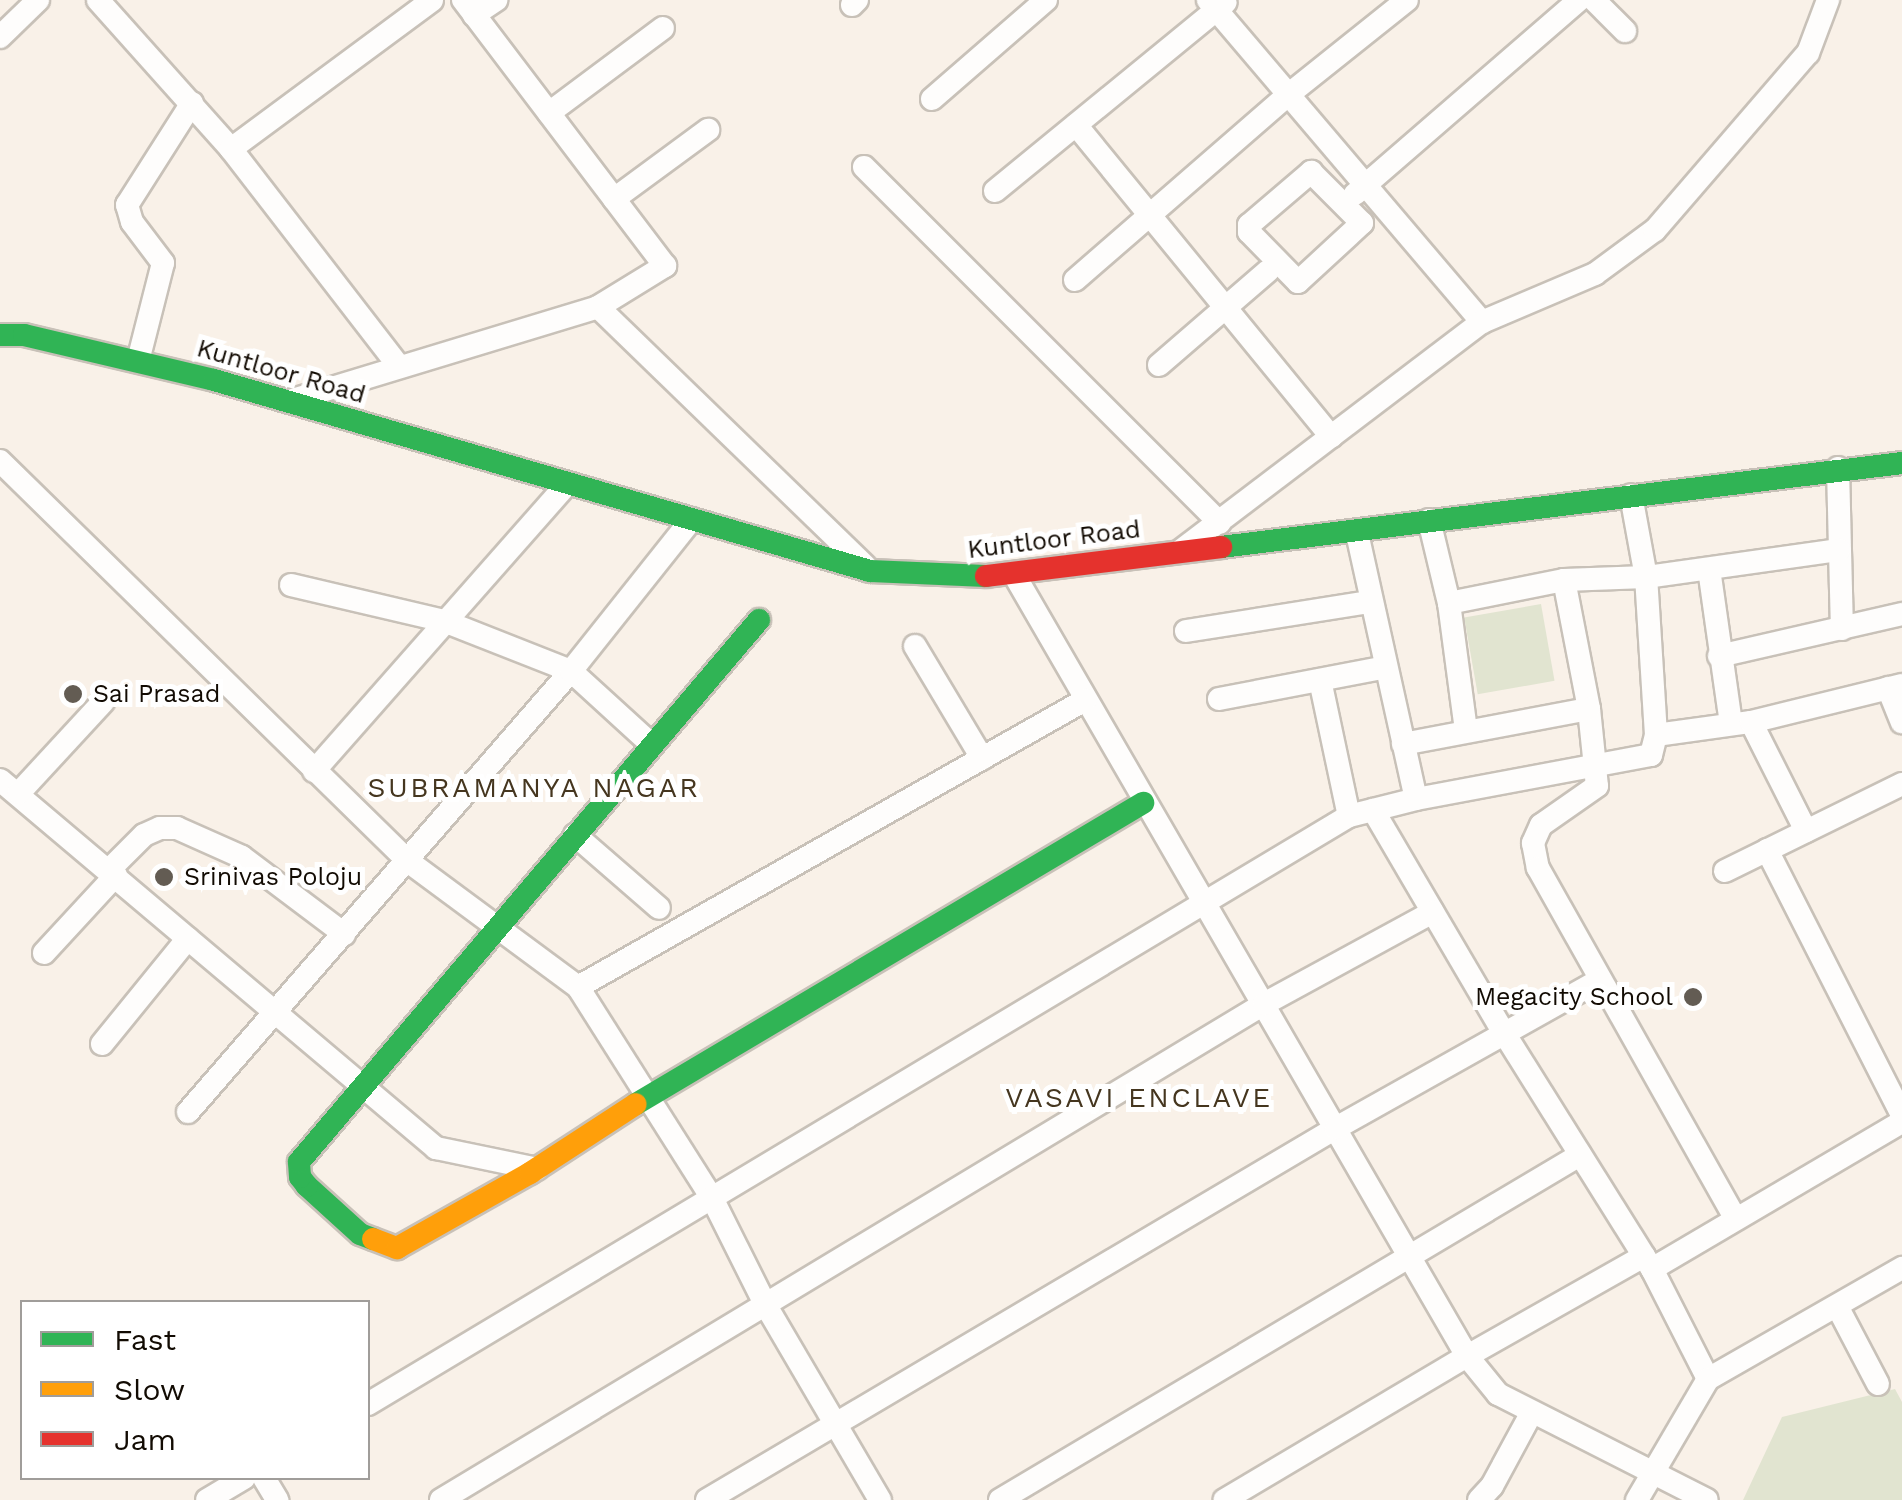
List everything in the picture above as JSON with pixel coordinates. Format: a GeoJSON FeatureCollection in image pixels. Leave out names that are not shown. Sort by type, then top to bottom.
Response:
{"type":"FeatureCollection","features":[{"type":"Feature","properties":{"kind":"street"},"geometry":{"type":"LineString","coordinates":[[0,37],[38,0]]}},
{"type":"Feature","properties":{"kind":"street"},"geometry":{"type":"LineString","coordinates":[[98,0],[231,149],[399,366]]}},
{"type":"Feature","properties":{"kind":"street"},"geometry":{"type":"LineString","coordinates":[[231,149],[432,0]]}},
{"type":"Feature","properties":{"kind":"street"},"geometry":{"type":"LineString","coordinates":[[286,402],[598,307],[665,266],[469,7],[496,0]]}},
{"type":"Feature","properties":{"kind":"street"},"geometry":{"type":"LineString","coordinates":[[932,99],[1046,0]]}},
{"type":"Feature","properties":{"kind":"street"},"geometry":{"type":"LineString","coordinates":[[1075,280],[1288,95],[1407,0]]}},
{"type":"Feature","properties":{"kind":"street"},"geometry":{"type":"LineString","coordinates":[[1345,203],[1579,0]]}},
{"type":"Feature","properties":{"kind":"street"},"geometry":{"type":"LineString","coordinates":[[1594,0],[1625,31]]}},
{"type":"Feature","properties":{"kind":"street"},"geometry":{"type":"LineString","coordinates":[[1177,553],[1482,322],[1595,274],[1654,230],[1808,54],[1828,0]]}},
{"type":"Feature","properties":{"kind":"street"},"geometry":{"type":"LineString","coordinates":[[995,191],[1217,3],[1288,95],[1482,322]]}},
{"type":"Feature","properties":{"kind":"street"},"geometry":{"type":"LineString","coordinates":[[549,113],[664,28]]}},
{"type":"Feature","properties":{"kind":"street"},"geometry":{"type":"LineString","coordinates":[[138,361],[163,262],[132,222],[127,205],[192,103]]}},
{"type":"Feature","properties":{"kind":"street"},"geometry":{"type":"LineString","coordinates":[[1076,125],[1228,305],[1331,437]]}},
{"type":"Feature","properties":{"kind":"street"},"geometry":{"type":"LineString","coordinates":[[614,199],[708,130]]}},
{"type":"Feature","properties":{"kind":"street"},"geometry":{"type":"LineString","coordinates":[[864,168],[1220,523]]}},
{"type":"Feature","properties":{"kind":"street"},"geometry":{"type":"LineString","coordinates":[[1311,172],[1345,203],[1360,218],[1361,228],[1298,282],[1249,232],[1253,219],[1311,172]]}},
{"type":"Feature","properties":{"kind":"street"},"geometry":{"type":"LineString","coordinates":[[1159,365],[1268,271]]}},
{"type":"Feature","properties":{"kind":"street"},"geometry":{"type":"LineString","coordinates":[[598,307],[870,571]]}},
{"type":"Feature","properties":{"kind":"street","name":"Kuntloor Road"},"geometry":{"type":"LineString","coordinates":[[0,335],[24,335],[138,361],[870,571],[966,579],[1015,576],[1357,533],[1429,520],[1902,463]]}},
{"type":"Feature","properties":{"kind":"street"},"geometry":{"type":"LineString","coordinates":[[0,461],[409,862],[578,987],[712,1198],[765,1304],[880,1500]]}},
{"type":"Feature","properties":{"kind":"street"},"geometry":{"type":"LineString","coordinates":[[1838,468],[1842,630]]}},
{"type":"Feature","properties":{"kind":"street"},"geometry":{"type":"LineString","coordinates":[[314,771],[567,484]]}},
{"type":"Feature","properties":{"kind":"street"},"geometry":{"type":"LineString","coordinates":[[370,1403],[1349,816],[1416,799],[1651,755],[1656,735],[1646,577],[1631,495]]}},
{"type":"Feature","properties":{"kind":"street"},"geometry":{"type":"LineString","coordinates":[[188,1112],[572,671],[692,520]]}},
{"type":"Feature","properties":{"kind":"street"},"geometry":{"type":"LineString","coordinates":[[1429,520],[1449,603],[1466,731]]}},
{"type":"Feature","properties":{"kind":"street"},"geometry":{"type":"LineString","coordinates":[[1357,533],[1416,799]]}},
{"type":"Feature","properties":{"kind":"street"},"geometry":{"type":"LineString","coordinates":[[1449,603],[1564,580],[1646,577],[1839,550]]}},
{"type":"Feature","properties":{"kind":"street"},"geometry":{"type":"LineString","coordinates":[[1708,568],[1719,656],[1741,723],[1806,831]]}},
{"type":"Feature","properties":{"kind":"street"},"geometry":{"type":"LineString","coordinates":[[1015,576],[1467,1356],[1498,1394],[1707,1500]]}},
{"type":"Feature","properties":{"kind":"street"},"geometry":{"type":"LineString","coordinates":[[1564,580],[1589,709],[1598,786],[1540,825],[1533,843],[1538,868],[1735,1218]]}},
{"type":"Feature","properties":{"kind":"street"},"geometry":{"type":"LineString","coordinates":[[291,585],[444,621],[572,671],[652,746]]}},
{"type":"Feature","properties":{"kind":"street"},"geometry":{"type":"LineString","coordinates":[[1186,631],[1370,602]]}},
{"type":"Feature","properties":{"kind":"street"},"geometry":{"type":"LineString","coordinates":[[1719,656],[1902,614]]}},
{"type":"Feature","properties":{"kind":"street"},"geometry":{"type":"LineString","coordinates":[[759,620],[299,1162],[298,1169],[307,1186],[378,1244],[397,1248],[537,1169],[648,1096],[1143,802]]}},
{"type":"Feature","properties":{"kind":"street"},"geometry":{"type":"LineString","coordinates":[[915,646],[982,758]]}},
{"type":"Feature","properties":{"kind":"street"},"geometry":{"type":"LineString","coordinates":[[1218,699],[1386,666]]}},
{"type":"Feature","properties":{"kind":"street"},"geometry":{"type":"LineString","coordinates":[[1320,680],[1349,816]]}},
{"type":"Feature","properties":{"kind":"street"},"geometry":{"type":"LineString","coordinates":[[1656,735],[1741,723],[1895,686],[1902,722]]}},
{"type":"Feature","properties":{"kind":"street"},"geometry":{"type":"LineString","coordinates":[[578,987],[1084,700]]}},
{"type":"Feature","properties":{"kind":"street"},"geometry":{"type":"LineString","coordinates":[[103,702],[10,786],[436,1148],[537,1169]]}},
{"type":"Feature","properties":{"kind":"street"},"geometry":{"type":"LineString","coordinates":[[1403,744],[1589,709]]}},
{"type":"Feature","properties":{"kind":"street"},"geometry":{"type":"LineString","coordinates":[[1726,871],[1902,784]]}},
{"type":"Feature","properties":{"kind":"street"},"geometry":{"type":"LineString","coordinates":[[1373,810],[1504,1033],[1648,1262],[1708,1379]]}},
{"type":"Feature","properties":{"kind":"street"},"geometry":{"type":"LineString","coordinates":[[44,953],[144,835],[160,828],[177,828],[242,858],[344,934]]}},
{"type":"Feature","properties":{"kind":"street"},"geometry":{"type":"LineString","coordinates":[[576,835],[659,908]]}},
{"type":"Feature","properties":{"kind":"street"},"geometry":{"type":"LineString","coordinates":[[1224,1500],[1467,1356],[1735,1218],[1902,1118],[1768,850]]}},
{"type":"Feature","properties":{"kind":"street"},"geometry":{"type":"LineString","coordinates":[[441,1500],[1264,1004],[1433,912]]}},
{"type":"Feature","properties":{"kind":"street"},"geometry":{"type":"LineString","coordinates":[[102,1044],[188,938]]}},
{"type":"Feature","properties":{"kind":"street"},"geometry":{"type":"LineString","coordinates":[[707,1500],[1336,1128],[1600,980]]}},
{"type":"Feature","properties":{"kind":"street"},"geometry":{"type":"LineString","coordinates":[[1000,1500],[1580,1155]]}},
{"type":"Feature","properties":{"kind":"street"},"geometry":{"type":"LineString","coordinates":[[1637,1500],[1708,1379],[1902,1268]]}},
{"type":"Feature","properties":{"kind":"street"},"geometry":{"type":"LineString","coordinates":[[1837,1306],[1878,1384]]}},
{"type":"Feature","properties":{"kind":"street"},"geometry":{"type":"LineString","coordinates":[[1479,1500],[1492,1486],[1532,1412]]}},
{"type":"Feature","properties":{"kind":"street"},"geometry":{"type":"LineString","coordinates":[[207,1500],[241,1480]]}},
{"type":"Feature","properties":{"kind":"green space"},"geometry":{"type":"Polygon","coordinates":[[[1541,604],[1555,681],[1478,694],[1464,618],[1541,604]]]}},
{"type":"Feature","properties":{"kind":"green space"},"geometry":{"type":"Polygon","coordinates":[[[1895,1389],[1902,1402],[1902,1500],[1743,1500],[1782,1417],[1895,1389]]]}},
{"type":"Feature","properties":{"kind":"traffic: fast"},"geometry":{"type":"LineString","coordinates":[[0,335],[24,335],[214,380],[870,571],[986,576]]}},
{"type":"Feature","properties":{"kind":"traffic: fast"},"geometry":{"type":"LineString","coordinates":[[1221,547],[1902,463]]}},
{"type":"Feature","properties":{"kind":"traffic: fast"},"geometry":{"type":"LineString","coordinates":[[373,1239],[360,1234],[307,1186],[300,1177],[299,1162],[759,620]]}},
{"type":"Feature","properties":{"kind":"traffic: fast"},"geometry":{"type":"LineString","coordinates":[[636,1104],[1143,803]]}},
{"type":"Feature","properties":{"kind":"traffic: slow"},"geometry":{"type":"LineString","coordinates":[[373,1239],[397,1248],[530,1173],[636,1104]]}},
{"type":"Feature","properties":{"kind":"traffic: jam"},"geometry":{"type":"LineString","coordinates":[[986,576],[1221,547]]}},
{"type":"Feature","properties":{"kind":"place","name":"Sai Prasad"},"geometry":{"type":"Point","coordinates":[73,694]}},
{"type":"Feature","properties":{"kind":"place","name":"Srinivas Poloju"},"geometry":{"type":"Point","coordinates":[164,877]}},
{"type":"Feature","properties":{"kind":"place","name":"Megacity School"},"geometry":{"type":"Point","coordinates":[1693,997]}},
{"type":"Feature","properties":{"kind":"district","name":"SUBRAMANYA NAGAR"},"geometry":{"type":"Point","coordinates":[534,788]}},
{"type":"Feature","properties":{"kind":"district","name":"VASAVI ENCLAVE"},"geometry":{"type":"Point","coordinates":[1139,1098]}}]}
